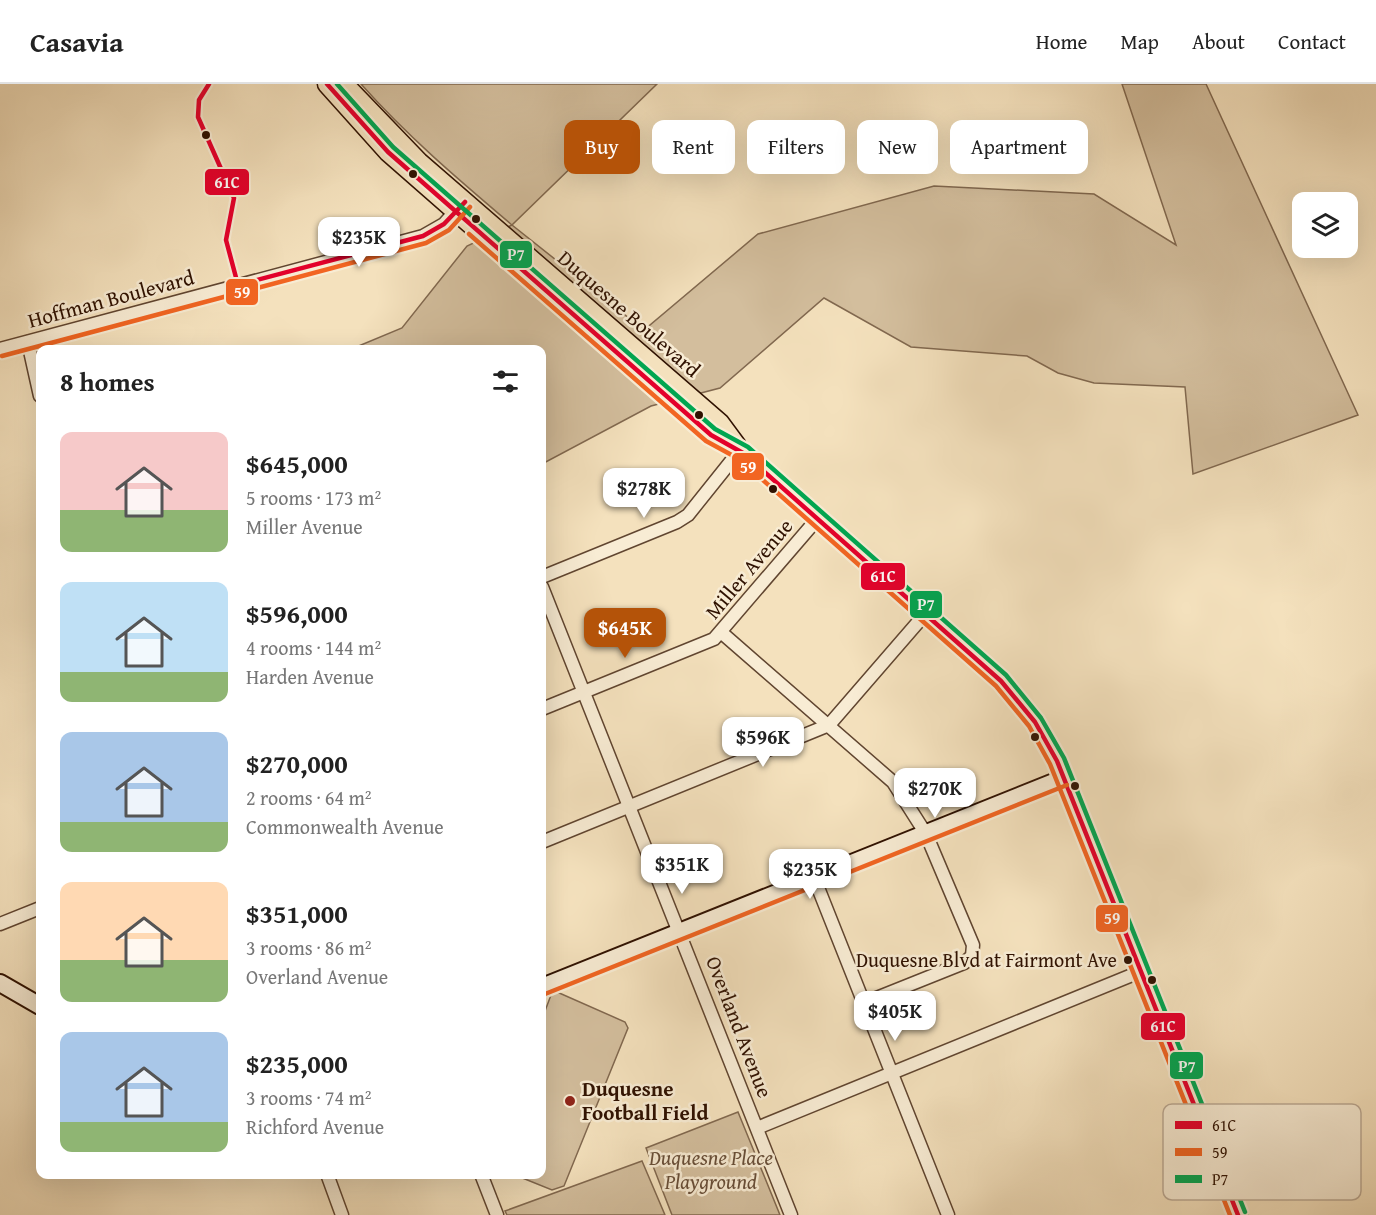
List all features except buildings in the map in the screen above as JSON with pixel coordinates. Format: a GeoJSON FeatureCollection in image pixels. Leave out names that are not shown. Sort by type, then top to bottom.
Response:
{"type":"FeatureCollection","features":[{"type":"Feature","properties":{"kind":"main road"},"geometry":{"type":"LineString","coordinates":[[327,84],[377,142],[460,206]]}},
{"type":"Feature","properties":{"kind":"main road"},"geometry":{"type":"LineString","coordinates":[[344,84],[460,206]]}},
{"type":"Feature","properties":{"kind":"main road","name":"Duquesne Boulevard"},"geometry":{"type":"LineString","coordinates":[[460,206],[700,415],[720,423],[740,450],[992,671],[1022,704],[1050,746],[1064,778],[1195,1104]]}},
{"type":"Feature","properties":{"kind":"main road","name":"Duquesne Boulevard"},"geometry":{"type":"LineString","coordinates":[[1232,1200],[1238,1215]]}},
{"type":"Feature","properties":{"kind":"street","name":"Hoffman Boulevard"},"geometry":{"type":"LineString","coordinates":[[0,349],[423,236],[444,224],[460,206]]}},
{"type":"Feature","properties":{"kind":"street"},"geometry":{"type":"LineString","coordinates":[[28,342],[36,378]]}},
{"type":"Feature","properties":{"kind":"street"},"geometry":{"type":"LineString","coordinates":[[546,575],[677,522],[688,514],[740,450]]}},
{"type":"Feature","properties":{"kind":"street","name":"Miller Avenue"},"geometry":{"type":"LineString","coordinates":[[546,706],[706,644],[722,633],[818,518]]}},
{"type":"Feature","properties":{"kind":"street","name":"Overland Avenue"},"geometry":{"type":"LineString","coordinates":[[546,597],[791,1215]]}},
{"type":"Feature","properties":{"kind":"street"},"geometry":{"type":"LineString","coordinates":[[546,840],[830,725],[926,613]]}},
{"type":"Feature","properties":{"kind":"street"},"geometry":{"type":"LineString","coordinates":[[722,633],[893,782],[926,834],[973,945],[972,956],[964,963],[864,1003]]}},
{"type":"Feature","properties":{"kind":"street"},"geometry":{"type":"LineString","coordinates":[[546,985],[1064,778]]}},
{"type":"Feature","properties":{"kind":"street"},"geometry":{"type":"LineString","coordinates":[[815,879],[948,1215]]}},
{"type":"Feature","properties":{"kind":"street"},"geometry":{"type":"LineString","coordinates":[[0,924],[36,910]]}},
{"type":"Feature","properties":{"kind":"street"},"geometry":{"type":"LineString","coordinates":[[757,1128],[1142,970]]}},
{"type":"Feature","properties":{"kind":"street"},"geometry":{"type":"LineString","coordinates":[[0,983],[36,1004]]}},
{"type":"Feature","properties":{"kind":"street"},"geometry":{"type":"LineString","coordinates":[[329,1179],[342,1215]]}},
{"type":"Feature","properties":{"kind":"street"},"geometry":{"type":"LineString","coordinates":[[483,1179],[497,1215]]}},
{"type":"Feature","properties":{"kind":"green space"},"geometry":{"type":"Polygon","coordinates":[[[361,84],[657,84],[620,120],[564,120],[564,174],[512,225],[415,140],[361,84]]]}},
{"type":"Feature","properties":{"kind":"green space"},"geometry":{"type":"Polygon","coordinates":[[[1122,84],[1206,84],[1358,415],[1193,474],[1185,387],[1094,383],[1058,373],[1027,356],[911,347],[824,298],[720,388],[651,406],[546,462],[546,345],[361,345],[402,328],[467,246],[512,225],[644,330],[758,234],[934,186],[1094,194],[1176,245],[1122,84]]]}},
{"type":"Feature","properties":{"kind":"green space","name":"Duquesne Football Field"},"geometry":{"type":"Polygon","coordinates":[[[557,992],[625,1022],[628,1028],[564,1186],[552,1190],[525,1179],[546,1179],[546,1008],[551,995],[557,992]]]}},
{"type":"Feature","properties":{"kind":"green space","name":"Duquesne Place Playground"},"geometry":{"type":"Polygon","coordinates":[[[738,1112],[780,1215],[672,1215],[646,1148],[738,1112]]]}},
{"type":"Feature","properties":{"kind":"green space"},"geometry":{"type":"Polygon","coordinates":[[[642,1161],[665,1215],[507,1215],[505,1211],[642,1161]]]}},
{"type":"Feature","properties":{"kind":"transit line","name":"61C"},"geometry":{"type":"LineString","coordinates":[[209,84],[199,100],[198,117],[234,198],[226,240],[238,285]]}},
{"type":"Feature","properties":{"kind":"transit line","name":"61C"},"geometry":{"type":"LineString","coordinates":[[327,84],[388,152],[711,435],[743,453],[1001,681],[1035,722],[1057,761],[1194,1104]]}},
{"type":"Feature","properties":{"kind":"transit line","name":"P7"},"geometry":{"type":"LineString","coordinates":[[337,84],[393,147],[715,429],[748,447],[1006,675],[1041,718],[1064,758],[1202,1104]]}},
{"type":"Feature","properties":{"kind":"transit line","name":"61C"},"geometry":{"type":"LineString","coordinates":[[238,285],[423,236],[444,224],[465,202]]}},
{"type":"Feature","properties":{"kind":"transit line","name":"59"},"geometry":{"type":"LineString","coordinates":[[43,345],[426,243],[449,230],[470,207]]}},
{"type":"Feature","properties":{"kind":"transit line","name":"59"},"geometry":{"type":"LineString","coordinates":[[469,234],[706,441],[739,459],[996,686],[1029,726],[1050,764],[1186,1104]]}},
{"type":"Feature","properties":{"kind":"transit line","name":"59"},"geometry":{"type":"LineString","coordinates":[[2,356],[36,347]]}},
{"type":"Feature","properties":{"kind":"transit line","name":"59"},"geometry":{"type":"LineString","coordinates":[[546,994],[1067,785]]}},
{"type":"Feature","properties":{"kind":"transit line","name":"59"},"geometry":{"type":"LineString","coordinates":[[1224,1200],[1230,1215]]}},
{"type":"Feature","properties":{"kind":"transit line","name":"61C"},"geometry":{"type":"LineString","coordinates":[[1232,1200],[1238,1215]]}},
{"type":"Feature","properties":{"kind":"transit line","name":"P7"},"geometry":{"type":"LineString","coordinates":[[1240,1200],[1245,1212]]}},
{"type":"Feature","properties":{"kind":"place","name":"Duquesne Blvd at Fairmont Ave"},"geometry":{"type":"Point","coordinates":[1128,960]}},
{"type":"Feature","properties":{"kind":"place","name":"Duquesne Football Field"},"geometry":{"type":"Point","coordinates":[570,1101]}}]}
